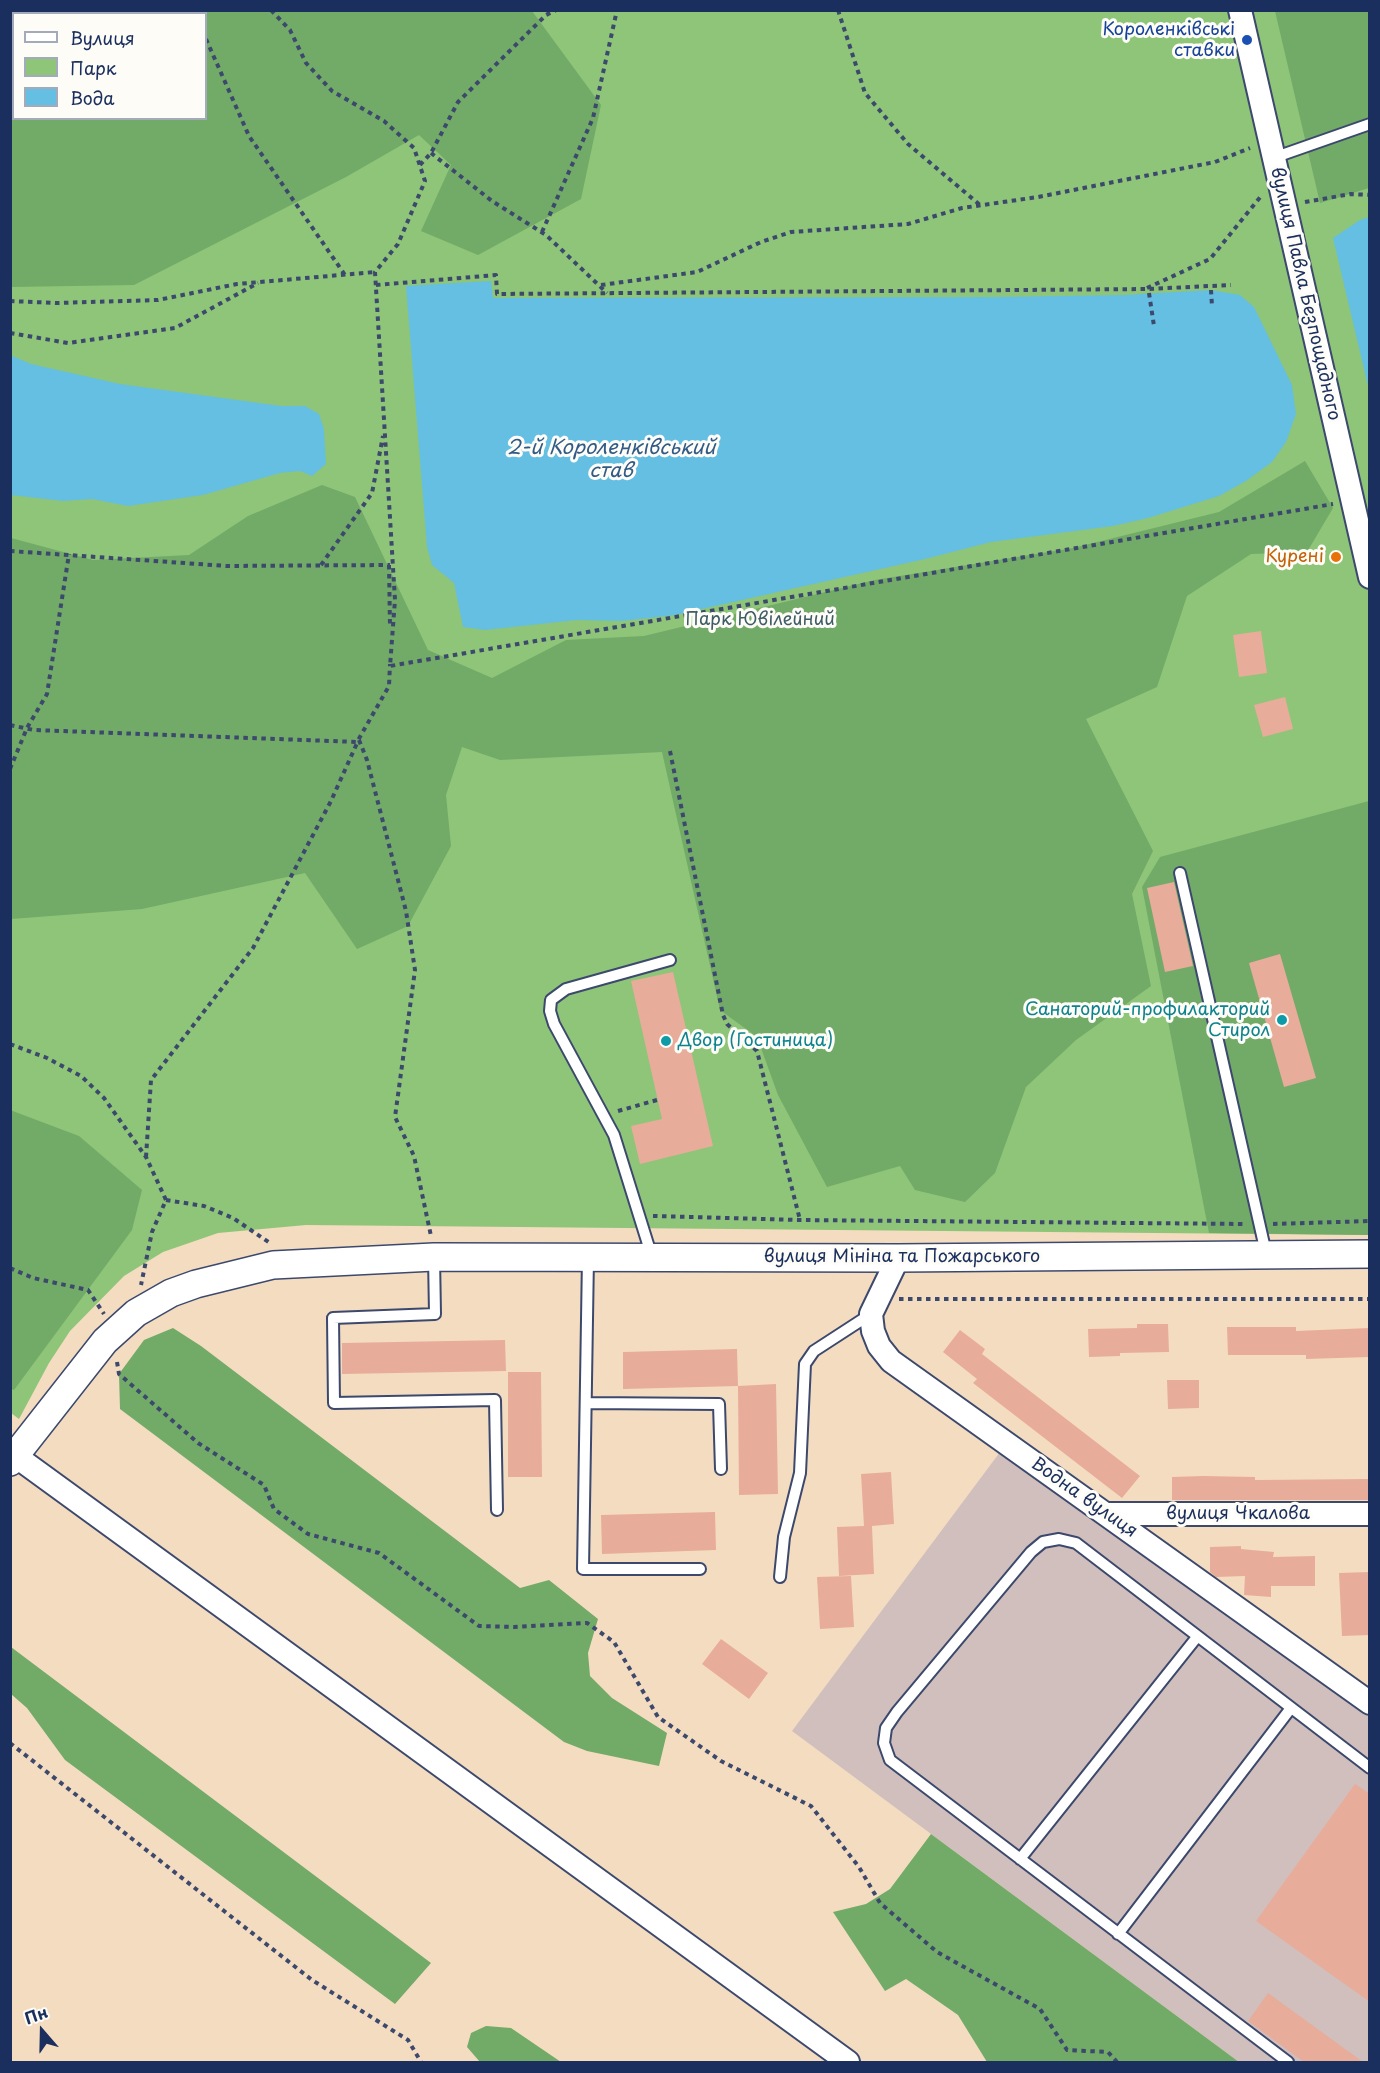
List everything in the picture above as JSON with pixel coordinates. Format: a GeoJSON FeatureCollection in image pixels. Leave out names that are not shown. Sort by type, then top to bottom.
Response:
{"type":"FeatureCollection","features":[{"type":"Feature","properties":{"kind":"street","name":"вулиця Павла Безпощадного"},"geometry":{"type":"LineString","coordinates":[[1240,10],[1370,577]]}},
{"type":"Feature","properties":{"kind":"street","name":"вулиця Мініна та Пожарського"},"geometry":{"type":"LineString","coordinates":[[12,1456],[111,1335],[136,1313],[171,1293],[195,1284],[249,1270],[298,1262],[434,1257],[898,1258],[1370,1254]]}},
{"type":"Feature","properties":{"kind":"street"},"geometry":{"type":"LineString","coordinates":[[874,1306],[898,1258]]}},
{"type":"Feature","properties":{"kind":"street","name":"Водна вулиця"},"geometry":{"type":"LineString","coordinates":[[874,1306],[873,1331],[879,1346],[891,1361],[1370,1703]]}},
{"type":"Feature","properties":{"kind":"street"},"geometry":{"type":"LineString","coordinates":[[12,1456],[848,2062]]}},
{"type":"Feature","properties":{"kind":"street","name":"вулиця Чкалова"},"geometry":{"type":"LineString","coordinates":[[1107,1514],[1370,1514]]}},
{"type":"Feature","properties":{"kind":"lane"},"geometry":{"type":"LineString","coordinates":[[1273,158],[1370,123]]}},
{"type":"Feature","properties":{"kind":"lane"},"geometry":{"type":"LineString","coordinates":[[1180,873],[1266,1255]]}},
{"type":"Feature","properties":{"kind":"lane"},"geometry":{"type":"LineString","coordinates":[[652,1257],[623,1159],[604,1114],[554,1024],[550,1011],[551,1000],[566,989],[670,960]]}},
{"type":"Feature","properties":{"kind":"lane"},"geometry":{"type":"LineString","coordinates":[[434,1257],[435,1314],[333,1318],[334,1403],[495,1400],[497,1509]]}},
{"type":"Feature","properties":{"kind":"lane"},"geometry":{"type":"LineString","coordinates":[[588,1257],[583,1569],[700,1569]]}},
{"type":"Feature","properties":{"kind":"lane"},"geometry":{"type":"LineString","coordinates":[[780,1577],[784,1537],[800,1473],[805,1364],[814,1351],[874,1306]]}},
{"type":"Feature","properties":{"kind":"lane"},"geometry":{"type":"LineString","coordinates":[[587,1403],[719,1404],[721,1469]]}},
{"type":"Feature","properties":{"kind":"lane"},"geometry":{"type":"LineString","coordinates":[[1288,2062],[890,1760],[884,1743],[886,1728],[1031,1552],[1043,1542],[1059,1539],[1076,1543],[1370,1768]]}},
{"type":"Feature","properties":{"kind":"lane"},"geometry":{"type":"LineString","coordinates":[[1020,1859],[1197,1637]]}},
{"type":"Feature","properties":{"kind":"lane"},"geometry":{"type":"LineString","coordinates":[[1118,1934],[1291,1708]]}},
{"type":"Feature","properties":{"kind":"path"},"geometry":{"type":"LineString","coordinates":[[146,1157],[151,1080],[253,948],[331,801],[359,739],[389,686],[395,600],[391,565],[375,272],[398,244],[425,181],[414,148],[384,121],[333,91],[306,63],[290,30],[271,10]]}},
{"type":"Feature","properties":{"kind":"path"},"geometry":{"type":"LineString","coordinates":[[420,165],[431,153],[458,102],[515,44],[546,15],[556,10]]}},
{"type":"Feature","properties":{"kind":"path"},"geometry":{"type":"LineString","coordinates":[[542,232],[593,118],[617,10]]}},
{"type":"Feature","properties":{"kind":"path"},"geometry":{"type":"LineString","coordinates":[[838,10],[865,93],[908,144],[980,205]]}},
{"type":"Feature","properties":{"kind":"path"},"geometry":{"type":"LineString","coordinates":[[207,41],[249,136],[345,275]]}},
{"type":"Feature","properties":{"kind":"path"},"geometry":{"type":"LineString","coordinates":[[431,153],[492,201],[542,232],[608,293]]}},
{"type":"Feature","properties":{"kind":"path"},"geometry":{"type":"LineString","coordinates":[[601,285],[698,272],[761,242],[791,232],[908,224],[962,208],[1038,197],[1215,162],[1273,158]]}},
{"type":"Feature","properties":{"kind":"path"},"geometry":{"type":"LineString","coordinates":[[1144,289],[1210,258],[1235,232],[1273,158]]}},
{"type":"Feature","properties":{"kind":"path"},"geometry":{"type":"LineString","coordinates":[[1284,205],[1352,194],[1370,195]]}},
{"type":"Feature","properties":{"kind":"path"},"geometry":{"type":"LineString","coordinates":[[10,301],[56,303],[158,300],[237,284],[375,272]]}},
{"type":"Feature","properties":{"kind":"path"},"geometry":{"type":"LineString","coordinates":[[376,285],[496,276],[496,294],[1144,289],[1231,285]]}},
{"type":"Feature","properties":{"kind":"path"},"geometry":{"type":"LineString","coordinates":[[10,333],[68,343],[175,328],[260,282]]}},
{"type":"Feature","properties":{"kind":"path"},"geometry":{"type":"LineString","coordinates":[[1211,290],[1212,306]]}},
{"type":"Feature","properties":{"kind":"path"},"geometry":{"type":"LineString","coordinates":[[1149,293],[1154,326]]}},
{"type":"Feature","properties":{"kind":"path"},"geometry":{"type":"LineString","coordinates":[[321,565],[372,493],[385,429]]}},
{"type":"Feature","properties":{"kind":"path"},"geometry":{"type":"LineString","coordinates":[[390,666],[1352,501]]}},
{"type":"Feature","properties":{"kind":"path"},"geometry":{"type":"LineString","coordinates":[[10,551],[227,566],[391,565]]}},
{"type":"Feature","properties":{"kind":"path"},"geometry":{"type":"LineString","coordinates":[[10,769],[27,728],[47,694],[69,554]]}},
{"type":"Feature","properties":{"kind":"path"},"geometry":{"type":"LineString","coordinates":[[10,725],[27,728],[240,739],[357,742],[359,739]]}},
{"type":"Feature","properties":{"kind":"path"},"geometry":{"type":"LineString","coordinates":[[359,739],[367,760],[406,911],[415,970],[395,1117],[414,1156],[434,1257]]}},
{"type":"Feature","properties":{"kind":"path"},"geometry":{"type":"LineString","coordinates":[[670,751],[723,1015],[727,1024],[756,1051],[800,1220]]}},
{"type":"Feature","properties":{"kind":"path"},"geometry":{"type":"LineString","coordinates":[[10,1044],[81,1076],[104,1098],[146,1157],[166,1200],[152,1232],[136,1313]]}},
{"type":"Feature","properties":{"kind":"path"},"geometry":{"type":"LineString","coordinates":[[604,1114],[657,1100]]}},
{"type":"Feature","properties":{"kind":"path"},"geometry":{"type":"LineString","coordinates":[[166,1200],[204,1206],[233,1218],[298,1262]]}},
{"type":"Feature","properties":{"kind":"path"},"geometry":{"type":"LineString","coordinates":[[640,1215],[800,1220],[1259,1224],[1370,1221]]}},
{"type":"Feature","properties":{"kind":"path"},"geometry":{"type":"LineString","coordinates":[[10,1268],[33,1278],[88,1290],[108,1320],[119,1374],[198,1443],[264,1485],[273,1509],[308,1534],[379,1553],[479,1626],[514,1628],[587,1623],[614,1642],[658,1717],[721,1761],[811,1806],[859,1867],[880,1903],[938,1952],[1040,2009],[1067,2050],[1108,2052],[1117,2062]]}},
{"type":"Feature","properties":{"kind":"path"},"geometry":{"type":"LineString","coordinates":[[874,1306],[1370,1299]]}},
{"type":"Feature","properties":{"kind":"path"},"geometry":{"type":"LineString","coordinates":[[10,1743],[312,1980],[408,2040],[422,2062]]}},
{"type":"Feature","properties":{"kind":"shaded area"},"geometry":{"type":"Polygon","coordinates":[[[1006,1444],[1369,1713],[1369,2062],[1239,2062],[792,1731],[1006,1444]]]}},
{"type":"Feature","properties":{"kind":"green space","name":"Парк Ювілейний"},"geometry":{"type":"Polygon","coordinates":[[[10,11],[1369,11],[1369,1235],[306,1225],[218,1233],[163,1252],[124,1276],[70,1331],[49,1363],[19,1419],[11,1413],[10,11]]]}},
{"type":"Feature","properties":{"kind":"green space"},"geometry":{"type":"Polygon","coordinates":[[[10,11],[532,11],[601,105],[581,199],[478,255],[421,231],[451,165],[419,135],[346,177],[134,285],[11,287],[10,11]]]}},
{"type":"Feature","properties":{"kind":"green space"},"geometry":{"type":"Polygon","coordinates":[[[1275,11],[1369,11],[1369,188],[1320,203],[1275,11]]]}},
{"type":"Feature","properties":{"kind":"green space"},"geometry":{"type":"Polygon","coordinates":[[[1305,461],[1333,508],[1307,552],[1251,554],[1187,596],[1157,687],[1086,719],[1153,851],[1132,894],[1151,986],[1076,1040],[1026,1087],[995,1173],[965,1202],[915,1190],[900,1166],[827,1187],[778,1095],[757,1037],[720,1010],[662,752],[500,760],[462,747],[446,795],[451,846],[408,926],[357,949],[305,873],[142,909],[11,919],[11,538],[93,560],[189,555],[248,516],[322,485],[355,497],[428,650],[492,678],[566,640],[644,636],[875,580],[1073,548],[1219,512],[1305,461]]]}},
{"type":"Feature","properties":{"kind":"green space"},"geometry":{"type":"Polygon","coordinates":[[[1369,801],[1369,1235],[1209,1233],[1142,887],[1160,857],[1369,801]]]}},
{"type":"Feature","properties":{"kind":"green space"},"geometry":{"type":"Polygon","coordinates":[[[10,1110],[79,1136],[142,1190],[132,1230],[14,1390],[10,1388],[10,1110]]]}},
{"type":"Feature","properties":{"kind":"green space"},"geometry":{"type":"Polygon","coordinates":[[[173,1328],[201,1346],[520,1588],[549,1580],[598,1619],[588,1653],[590,1676],[612,1698],[667,1733],[659,1766],[587,1751],[564,1742],[120,1409],[119,1374],[144,1340],[173,1328]]]}},
{"type":"Feature","properties":{"kind":"green space"},"geometry":{"type":"Polygon","coordinates":[[[10,1647],[431,1963],[395,2004],[65,1760],[27,1708],[11,1694],[10,1647]]]}},
{"type":"Feature","properties":{"kind":"green space"},"geometry":{"type":"Polygon","coordinates":[[[931,1834],[1239,2062],[987,2062],[958,2015],[906,1979],[885,1991],[833,1912],[866,1904],[890,1889],[931,1834]]]}},
{"type":"Feature","properties":{"kind":"green space"},"geometry":{"type":"Polygon","coordinates":[[[486,2026],[511,2028],[561,2062],[480,2062],[467,2047],[471,2033],[486,2026]]]}},
{"type":"Feature","properties":{"kind":"water"},"geometry":{"type":"Polygon","coordinates":[[[1370,217],[1369,390],[1333,238],[1360,220],[1370,217]]]}},
{"type":"Feature","properties":{"kind":"water","name":"2-й Короленківський став"},"geometry":{"type":"Polygon","coordinates":[[[491,281],[493,298],[995,297],[1125,295],[1211,290],[1240,295],[1254,307],[1292,385],[1296,414],[1286,442],[1272,462],[1246,481],[1219,496],[1148,518],[1113,526],[991,542],[675,615],[622,621],[577,620],[485,630],[463,627],[454,583],[432,565],[427,547],[406,286],[491,281]]]}},
{"type":"Feature","properties":{"kind":"water"},"geometry":{"type":"Polygon","coordinates":[[[10,355],[31,364],[120,384],[281,406],[305,406],[319,414],[324,429],[326,464],[312,476],[300,471],[280,473],[203,495],[128,506],[92,499],[63,501],[11,495],[10,355]]]}},
{"type":"Feature","properties":{"kind":"building"},"geometry":{"type":"Polygon","coordinates":[[[1261,631],[1267,673],[1239,677],[1233,635],[1261,631]]]}},
{"type":"Feature","properties":{"kind":"building"},"geometry":{"type":"Polygon","coordinates":[[[1285,697],[1293,729],[1263,737],[1254,705],[1285,697]]]}},
{"type":"Feature","properties":{"kind":"building"},"geometry":{"type":"Polygon","coordinates":[[[1174,882],[1193,966],[1165,972],[1147,888],[1174,882]]]}},
{"type":"Feature","properties":{"kind":"building","name":"Санаторий-профилакторий Стирол"},"geometry":{"type":"Polygon","coordinates":[[[1280,954],[1316,1078],[1284,1087],[1249,963],[1280,954]]]}},
{"type":"Feature","properties":{"kind":"building","name":"Двор (Гостиница)"},"geometry":{"type":"Polygon","coordinates":[[[673,972],[713,1146],[640,1164],[631,1126],[662,1119],[631,981],[673,972]]]}},
{"type":"Feature","properties":{"kind":"building"},"geometry":{"type":"Polygon","coordinates":[[[1137,1324],[1168,1324],[1169,1352],[1120,1353],[1120,1356],[1089,1357],[1088,1329],[1137,1328],[1137,1324]]]}},
{"type":"Feature","properties":{"kind":"building"},"geometry":{"type":"Polygon","coordinates":[[[1227,1327],[1296,1327],[1296,1331],[1370,1328],[1370,1357],[1306,1359],[1306,1355],[1228,1355],[1227,1327]]]}},
{"type":"Feature","properties":{"kind":"building"},"geometry":{"type":"Polygon","coordinates":[[[960,1330],[985,1349],[982,1354],[1140,1476],[1122,1498],[973,1383],[977,1379],[943,1352],[960,1330]]]}},
{"type":"Feature","properties":{"kind":"building"},"geometry":{"type":"Polygon","coordinates":[[[505,1340],[506,1371],[342,1374],[342,1343],[505,1340]]]}},
{"type":"Feature","properties":{"kind":"building"},"geometry":{"type":"Polygon","coordinates":[[[737,1349],[738,1386],[623,1389],[623,1352],[737,1349]]]}},
{"type":"Feature","properties":{"kind":"building"},"geometry":{"type":"Polygon","coordinates":[[[508,1372],[541,1372],[542,1477],[508,1477],[508,1372]]]}},
{"type":"Feature","properties":{"kind":"building"},"geometry":{"type":"Polygon","coordinates":[[[1167,1380],[1199,1380],[1199,1408],[1168,1409],[1167,1380]]]}},
{"type":"Feature","properties":{"kind":"building"},"geometry":{"type":"Polygon","coordinates":[[[776,1384],[778,1494],[739,1495],[738,1386],[776,1384]]]}},
{"type":"Feature","properties":{"kind":"building"},"geometry":{"type":"Polygon","coordinates":[[[891,1472],[894,1524],[872,1526],[874,1574],[839,1576],[837,1527],[864,1526],[861,1474],[891,1472]]]}},
{"type":"Feature","properties":{"kind":"building"},"geometry":{"type":"Polygon","coordinates":[[[1172,1477],[1255,1477],[1255,1480],[1370,1479],[1370,1500],[1172,1500],[1172,1477]]]}},
{"type":"Feature","properties":{"kind":"building"},"geometry":{"type":"Polygon","coordinates":[[[715,1512],[716,1550],[602,1554],[601,1515],[715,1512]]]}},
{"type":"Feature","properties":{"kind":"building"},"geometry":{"type":"Polygon","coordinates":[[[1241,1546],[1241,1549],[1274,1552],[1273,1557],[1315,1556],[1315,1586],[1271,1586],[1271,1597],[1244,1595],[1245,1576],[1216,1577],[1210,1572],[1210,1547],[1241,1546]]]}},
{"type":"Feature","properties":{"kind":"building"},"geometry":{"type":"Polygon","coordinates":[[[1370,1572],[1370,1635],[1342,1636],[1339,1573],[1370,1572]]]}},
{"type":"Feature","properties":{"kind":"building"},"geometry":{"type":"Polygon","coordinates":[[[851,1576],[854,1627],[820,1629],[817,1577],[851,1576]]]}},
{"type":"Feature","properties":{"kind":"building"},"geometry":{"type":"Polygon","coordinates":[[[721,1639],[768,1673],[749,1699],[702,1664],[721,1639]]]}},
{"type":"Feature","properties":{"kind":"building"},"geometry":{"type":"Polygon","coordinates":[[[1355,1784],[1370,1794],[1370,2002],[1256,1921],[1355,1784]]]}},
{"type":"Feature","properties":{"kind":"building"},"geometry":{"type":"Polygon","coordinates":[[[1268,1993],[1363,2062],[1304,2062],[1248,2021],[1268,1993]]]}},
{"type":"Feature","properties":{"kind":"place","name":"Короленківські ставки"},"geometry":{"type":"Point","coordinates":[1247,40]}},
{"type":"Feature","properties":{"kind":"place","name":"Курені"},"geometry":{"type":"Point","coordinates":[1336,557]}},
{"type":"Feature","properties":{"kind":"place","name":"Санаторий-профилакторий Стирол"},"geometry":{"type":"Point","coordinates":[1282,1020]}},
{"type":"Feature","properties":{"kind":"place","name":"Двор (Гостиница)"},"geometry":{"type":"Point","coordinates":[666,1041]}}]}
